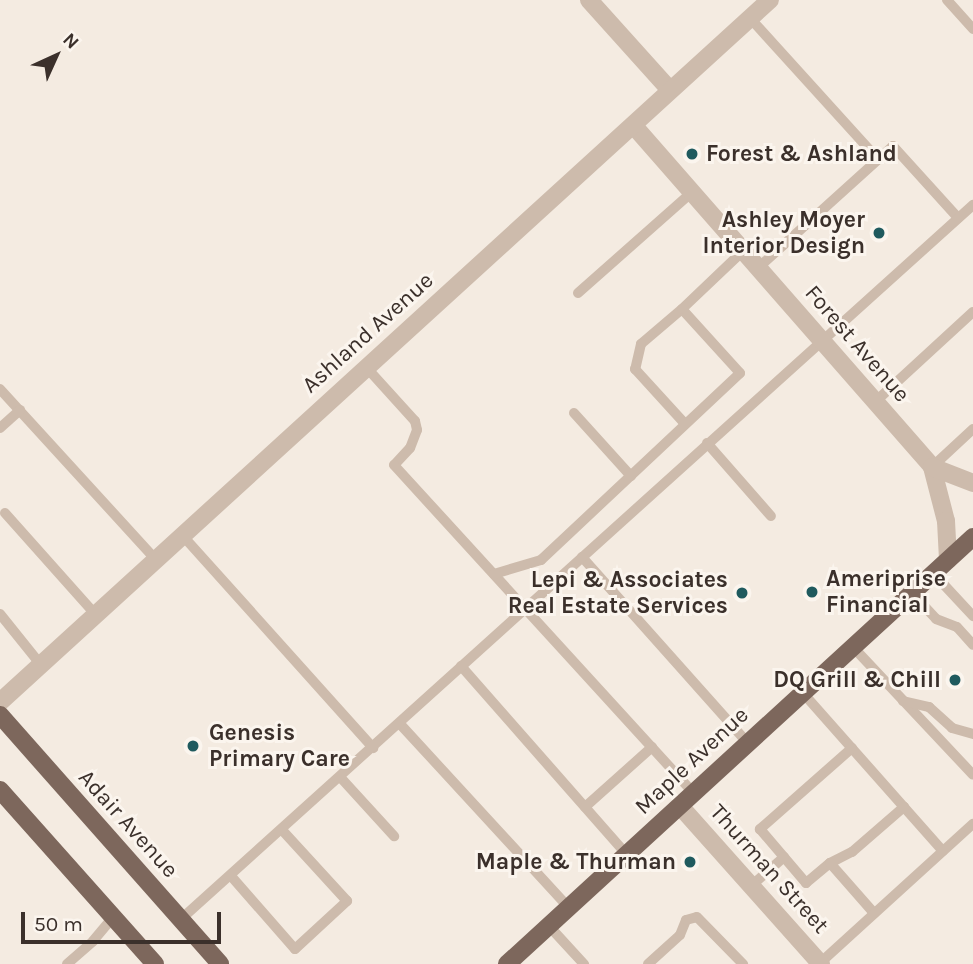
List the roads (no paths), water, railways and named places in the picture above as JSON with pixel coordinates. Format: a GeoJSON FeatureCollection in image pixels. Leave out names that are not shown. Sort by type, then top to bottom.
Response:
{"type":"FeatureCollection","features":[{"type":"Feature","properties":{"kind":"main road","name":"Maple Avenue"},"geometry":{"type":"LineString","coordinates":[[507,964],[973,537]]}},
{"type":"Feature","properties":{"kind":"main road","name":"Adair Avenue"},"geometry":{"type":"LineString","coordinates":[[0,715],[220,964]]}},
{"type":"Feature","properties":{"kind":"main road"},"geometry":{"type":"LineString","coordinates":[[0,790],[155,964]]}},
{"type":"Feature","properties":{"kind":"street"},"geometry":{"type":"LineString","coordinates":[[589,0],[670,90]]}},
{"type":"Feature","properties":{"kind":"street","name":"Ashland Avenue"},"geometry":{"type":"LineString","coordinates":[[0,702],[770,0]]}},
{"type":"Feature","properties":{"kind":"street","name":"Forest Avenue"},"geometry":{"type":"LineString","coordinates":[[634,126],[932,467],[946,521],[948,560]]}},
{"type":"Feature","properties":{"kind":"street","name":"Forest Avenue"},"geometry":{"type":"LineString","coordinates":[[932,467],[973,483]]}},
{"type":"Feature","properties":{"kind":"street","name":"Thurman Street"},"geometry":{"type":"LineString","coordinates":[[680,806],[820,964]]}},
{"type":"Feature","properties":{"kind":"lane"},"geometry":{"type":"LineString","coordinates":[[947,0],[973,29]]}},
{"type":"Feature","properties":{"kind":"lane"},"geometry":{"type":"LineString","coordinates":[[750,18],[878,159]]}},
{"type":"Feature","properties":{"kind":"lane"},"geometry":{"type":"LineString","coordinates":[[758,268],[893,146],[958,218]]}},
{"type":"Feature","properties":{"kind":"lane"},"geometry":{"type":"LineString","coordinates":[[578,293],[692,192]]}},
{"type":"Feature","properties":{"kind":"lane"},"geometry":{"type":"LineString","coordinates":[[180,920],[341,778],[461,666],[973,205]]}},
{"type":"Feature","properties":{"kind":"lane"},"geometry":{"type":"LineString","coordinates":[[685,424],[635,369],[641,344],[743,251]]}},
{"type":"Feature","properties":{"kind":"lane"},"geometry":{"type":"LineString","coordinates":[[494,574],[541,560],[740,373],[682,309]]}},
{"type":"Feature","properties":{"kind":"lane"},"geometry":{"type":"LineString","coordinates":[[875,402],[973,312]]}},
{"type":"Feature","properties":{"kind":"lane"},"geometry":{"type":"LineString","coordinates":[[366,367],[415,421],[416,430],[410,448],[394,465],[694,793]]}},
{"type":"Feature","properties":{"kind":"lane"},"geometry":{"type":"LineString","coordinates":[[0,389],[156,560]]}},
{"type":"Feature","properties":{"kind":"lane"},"geometry":{"type":"LineString","coordinates":[[0,428],[20,410]]}},
{"type":"Feature","properties":{"kind":"lane"},"geometry":{"type":"LineString","coordinates":[[574,413],[631,476]]}},
{"type":"Feature","properties":{"kind":"lane"},"geometry":{"type":"LineString","coordinates":[[932,467],[973,429]]}},
{"type":"Feature","properties":{"kind":"lane"},"geometry":{"type":"LineString","coordinates":[[707,443],[771,516]]}},
{"type":"Feature","properties":{"kind":"lane"},"geometry":{"type":"LineString","coordinates":[[5,513],[96,615]]}},
{"type":"Feature","properties":{"kind":"lane"},"geometry":{"type":"LineString","coordinates":[[183,536],[373,748]]}},
{"type":"Feature","properties":{"kind":"lane"},"geometry":{"type":"LineString","coordinates":[[582,557],[748,743]]}},
{"type":"Feature","properties":{"kind":"lane"},"geometry":{"type":"LineString","coordinates":[[933,573],[973,616]]}},
{"type":"Feature","properties":{"kind":"lane"},"geometry":{"type":"LineString","coordinates":[[912,593],[936,619],[957,627],[973,645]]}},
{"type":"Feature","properties":{"kind":"lane"},"geometry":{"type":"LineString","coordinates":[[0,614],[41,665]]}},
{"type":"Feature","properties":{"kind":"lane"},"geometry":{"type":"LineString","coordinates":[[853,647],[971,770]]}},
{"type":"Feature","properties":{"kind":"lane"},"geometry":{"type":"LineString","coordinates":[[461,666],[626,855]]}},
{"type":"Feature","properties":{"kind":"lane"},"geometry":{"type":"LineString","coordinates":[[803,693],[943,851]]}},
{"type":"Feature","properties":{"kind":"lane"},"geometry":{"type":"LineString","coordinates":[[903,701],[929,707],[952,728],[973,734]]}},
{"type":"Feature","properties":{"kind":"lane"},"geometry":{"type":"LineString","coordinates":[[400,724],[569,908]]}},
{"type":"Feature","properties":{"kind":"lane"},"geometry":{"type":"LineString","coordinates":[[585,807],[652,747]]}},
{"type":"Feature","properties":{"kind":"lane"},"geometry":{"type":"LineString","coordinates":[[852,748],[760,829],[806,883],[830,863],[852,852],[904,807]]}},
{"type":"Feature","properties":{"kind":"lane"},"geometry":{"type":"LineString","coordinates":[[341,778],[394,836]]}},
{"type":"Feature","properties":{"kind":"lane"},"geometry":{"type":"LineString","coordinates":[[820,964],[973,824]]}},
{"type":"Feature","properties":{"kind":"lane"},"geometry":{"type":"LineString","coordinates":[[230,876],[295,948],[347,901],[282,830]]}},
{"type":"Feature","properties":{"kind":"lane"},"geometry":{"type":"LineString","coordinates":[[751,886],[784,857]]}},
{"type":"Feature","properties":{"kind":"lane"},"geometry":{"type":"LineString","coordinates":[[830,863],[874,913]]}},
{"type":"Feature","properties":{"kind":"lane"},"geometry":{"type":"LineString","coordinates":[[67,964],[93,942],[113,917]]}},
{"type":"Feature","properties":{"kind":"lane"},"geometry":{"type":"LineString","coordinates":[[648,964],[680,935],[686,920],[697,917],[743,964]]}},
{"type":"Feature","properties":{"kind":"lane"},"geometry":{"type":"LineString","coordinates":[[549,926],[584,964]]}},
{"type":"Feature","properties":{"kind":"place","name":"Forest & Ashland"},"geometry":{"type":"Point","coordinates":[692,154]}},
{"type":"Feature","properties":{"kind":"place","name":"Ashley Moyer Interior Design"},"geometry":{"type":"Point","coordinates":[879,233]}},
{"type":"Feature","properties":{"kind":"place","name":"Ameriprise Financial"},"geometry":{"type":"Point","coordinates":[812,592]}},
{"type":"Feature","properties":{"kind":"place","name":"Lepi & Associates Real Estate Services"},"geometry":{"type":"Point","coordinates":[742,593]}},
{"type":"Feature","properties":{"kind":"place","name":"DQ Grill & Chill"},"geometry":{"type":"Point","coordinates":[955,680]}},
{"type":"Feature","properties":{"kind":"place","name":"Genesis Primary Care"},"geometry":{"type":"Point","coordinates":[193,746]}},
{"type":"Feature","properties":{"kind":"place","name":"Maple & Thurman"},"geometry":{"type":"Point","coordinates":[690,862]}}]}
